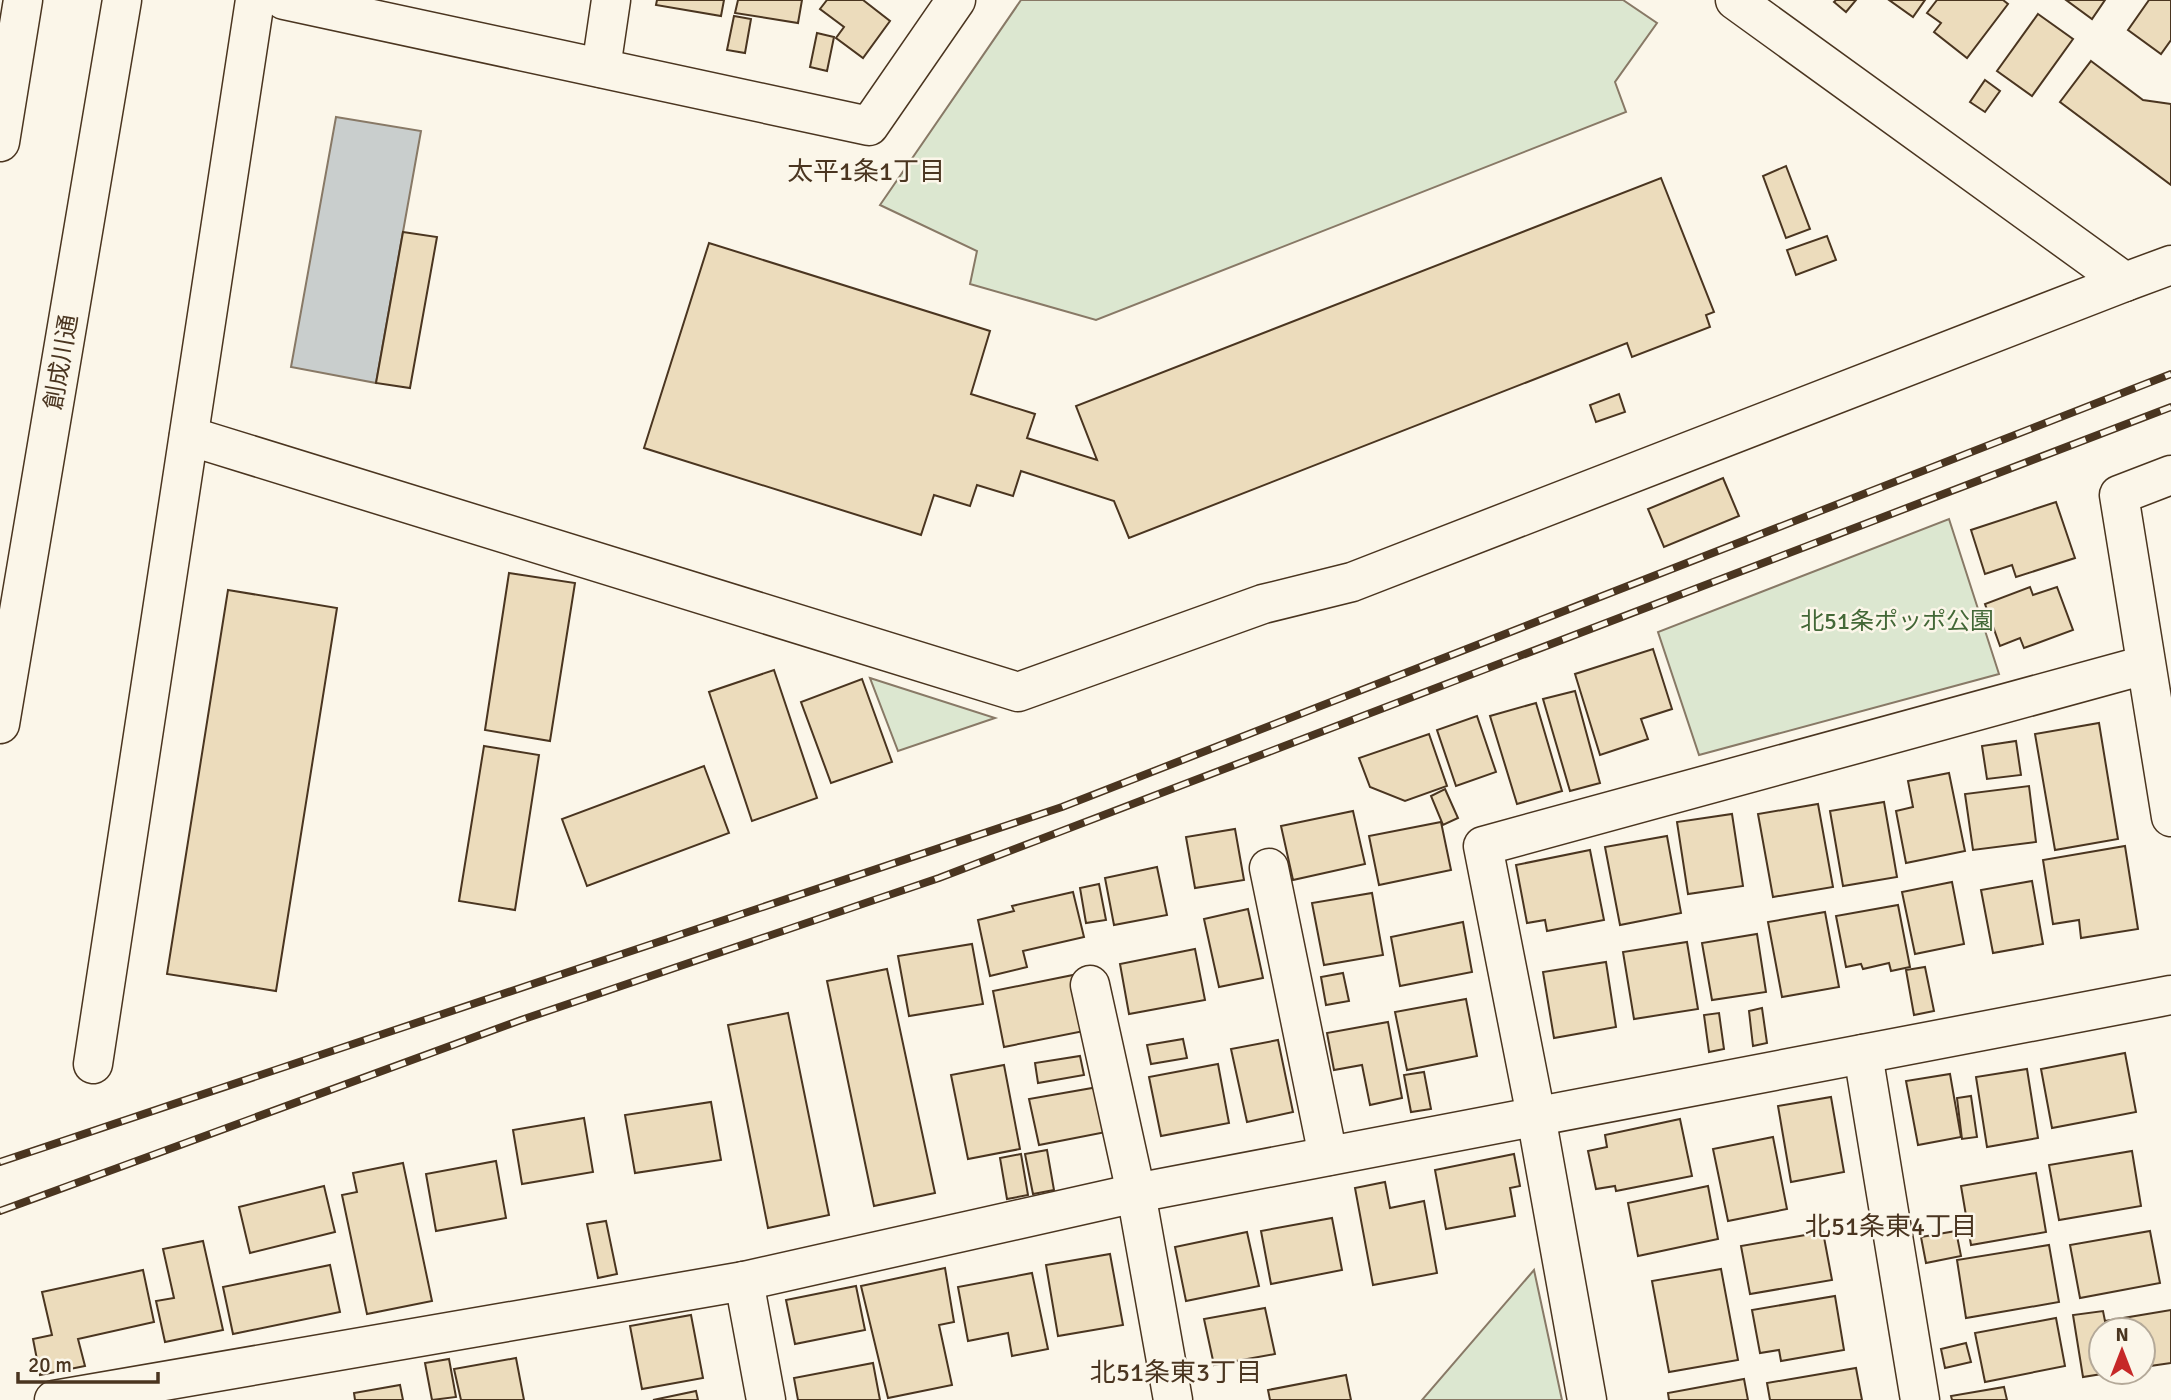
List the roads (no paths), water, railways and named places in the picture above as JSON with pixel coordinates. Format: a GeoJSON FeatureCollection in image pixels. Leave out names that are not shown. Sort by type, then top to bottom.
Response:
{"type":"FeatureCollection","features":[{"type":"Feature","properties":{"kind":"main road"},"geometry":{"type":"LineString","coordinates":[[0,142],[23,0]]}},
{"type":"Feature","properties":{"kind":"main road","name":"創成川通"},"geometry":{"type":"LineString","coordinates":[[0,724],[122,0]]}},
{"type":"Feature","properties":{"kind":"main road"},"geometry":{"type":"LineString","coordinates":[[93,1064],[255,0]]}},
{"type":"Feature","properties":{"kind":"main road"},"geometry":{"type":"LineString","coordinates":[[284,0],[869,126],[956,0]]}},
{"type":"Feature","properties":{"kind":"main road"},"geometry":{"type":"LineString","coordinates":[[601,68],[611,0]]}},
{"type":"Feature","properties":{"kind":"main road"},"geometry":{"type":"LineString","coordinates":[[1735,0],[2125,282]]}},
{"type":"Feature","properties":{"kind":"main road"},"geometry":{"type":"LineString","coordinates":[[189,436],[1018,692],[1263,604],[1352,582],[2171,265]]}},
{"type":"Feature","properties":{"kind":"main road"},"geometry":{"type":"LineString","coordinates":[[2170,809],[2119,495],[2171,475]]}},
{"type":"Feature","properties":{"kind":"main road"},"geometry":{"type":"LineString","coordinates":[[1587,1400],[1536,1116],[1482,846],[2145,665]]}},
{"type":"Feature","properties":{"kind":"main road"},"geometry":{"type":"LineString","coordinates":[[1269,868],[1328,1156]]}},
{"type":"Feature","properties":{"kind":"main road"},"geometry":{"type":"LineString","coordinates":[[1090,985],[1136,1193],[1173,1400]]}},
{"type":"Feature","properties":{"kind":"main road"},"geometry":{"type":"LineString","coordinates":[[54,1400],[744,1281],[1136,1193],[2171,995]]}},
{"type":"Feature","properties":{"kind":"main road"},"geometry":{"type":"LineString","coordinates":[[1863,1054],[1920,1400]]}},
{"type":"Feature","properties":{"kind":"main road"},"geometry":{"type":"LineString","coordinates":[[744,1281],[766,1400]]}},
{"type":"Feature","properties":{"kind":"railway"},"geometry":{"type":"LineString","coordinates":[[0,1162],[1062,807],[2171,374]]}},
{"type":"Feature","properties":{"kind":"railway"},"geometry":{"type":"LineString","coordinates":[[0,1211],[521,1020],[939,878],[2171,407]]}},
{"type":"Feature","properties":{"kind":"district","name":"太平1条1丁目"},"geometry":{"type":"Point","coordinates":[866,172]}},
{"type":"Feature","properties":{"kind":"district","name":"北51条東4丁目"},"geometry":{"type":"Point","coordinates":[1891,1227]}},
{"type":"Feature","properties":{"kind":"district","name":"北51条東3丁目"},"geometry":{"type":"Point","coordinates":[1176,1373]}},
{"type":"Feature","properties":{"kind":"park label","name":"北51条ポッポ公園"},"geometry":{"type":"Point","coordinates":[1897,621]}}]}
